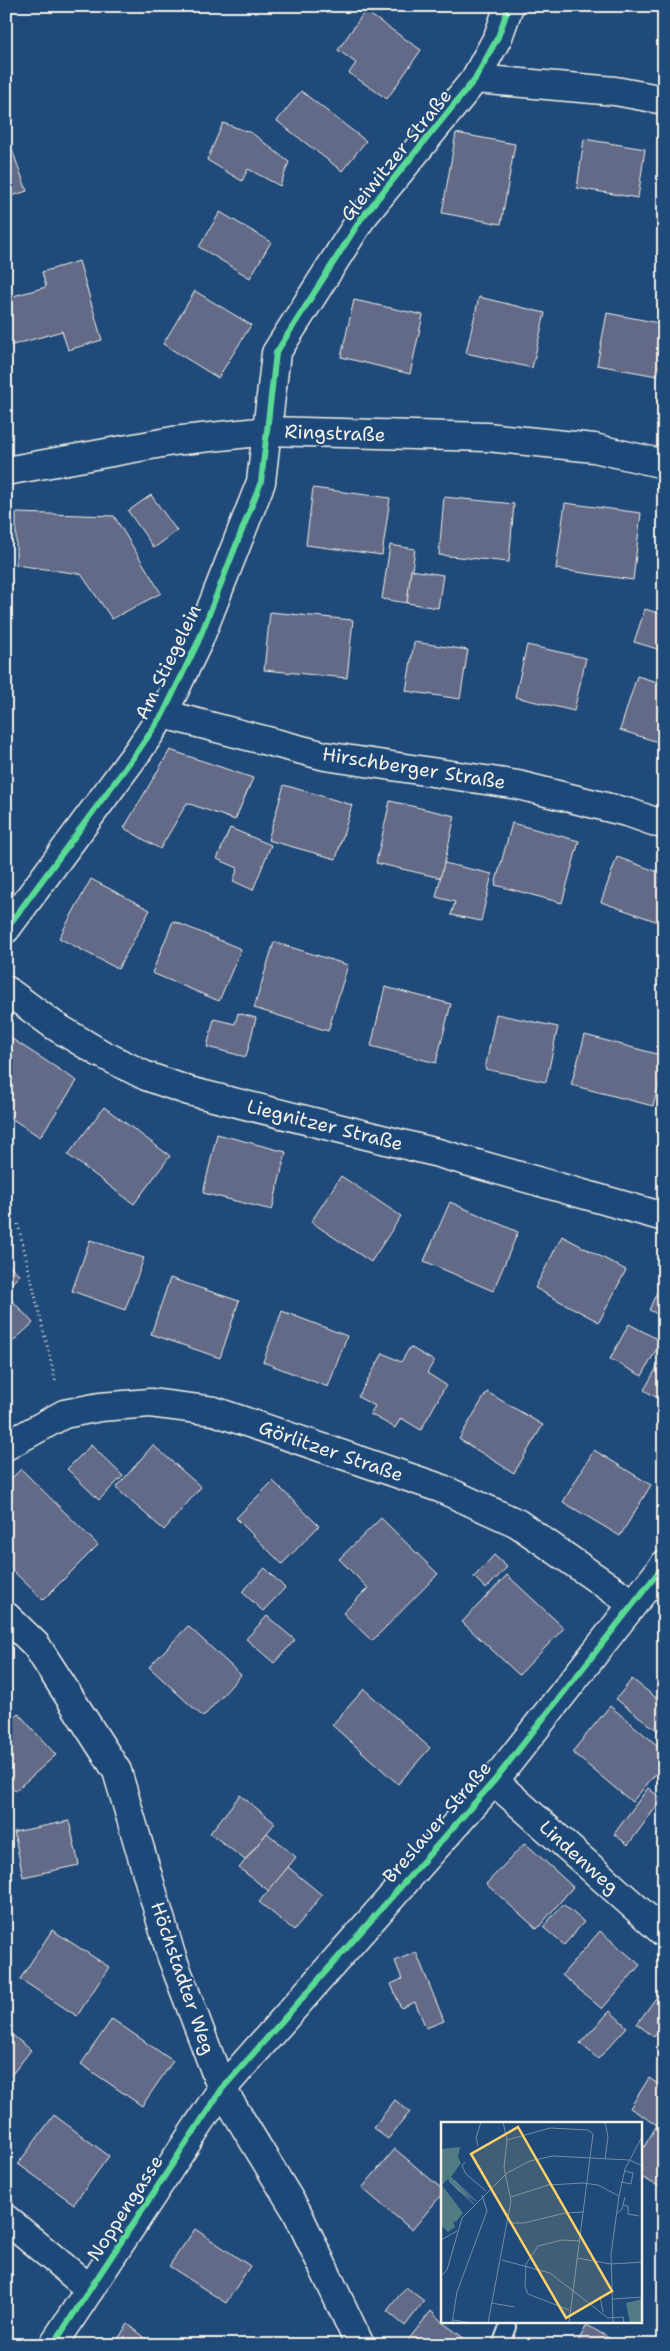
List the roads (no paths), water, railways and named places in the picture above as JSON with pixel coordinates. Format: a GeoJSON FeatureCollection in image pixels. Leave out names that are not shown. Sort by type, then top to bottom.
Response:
{"type":"FeatureCollection","features":[{"type":"Feature","properties":{"kind":"street","name":"Gleiwitzer Straße"},"geometry":{"type":"LineString","coordinates":[[268,431],[276,353],[361,218],[475,79],[498,37],[508,6]]}},
{"type":"Feature","properties":{"kind":"street","name":"Gleiwitzer Straße"},"geometry":{"type":"LineString","coordinates":[[475,79],[615,91],[664,100]]}},
{"type":"Feature","properties":{"kind":"street","name":"Ringstraße"},"geometry":{"type":"LineString","coordinates":[[6,471],[173,441],[268,431],[486,437],[594,448],[664,464]]}},
{"type":"Feature","properties":{"kind":"street","name":"Am Stiegelein"},"geometry":{"type":"LineString","coordinates":[[6,929],[138,751],[163,714],[198,642],[261,482],[268,431]]}},
{"type":"Feature","properties":{"kind":"street","name":"Hirschberger Straße"},"geometry":{"type":"LineString","coordinates":[[163,714],[325,756],[518,784],[630,813],[664,825]]}},
{"type":"Feature","properties":{"kind":"street","name":"Liegnitzer Straße"},"geometry":{"type":"LineString","coordinates":[[6,990],[55,1026],[100,1053],[155,1079],[190,1091],[438,1153],[664,1216]]}},
{"type":"Feature","properties":{"kind":"street","name":"Görlitzer Straße"},"geometry":{"type":"LineString","coordinates":[[6,1446],[64,1414],[100,1407],[150,1403],[214,1411],[440,1488],[517,1523],[633,1604]]}},
{"type":"Feature","properties":{"kind":"street","name":"Breslauer Straße"},"geometry":{"type":"LineString","coordinates":[[222,2089],[494,1781],[664,1565]]}},
{"type":"Feature","properties":{"kind":"street","name":"Höchstadter Weg"},"geometry":{"type":"LineString","coordinates":[[6,1616],[36,1645],[117,1771],[171,1956],[222,2089],[297,2212],[360,2345]]}},
{"type":"Feature","properties":{"kind":"street","name":"Lindenweg"},"geometry":{"type":"LineString","coordinates":[[494,1781],[664,1933]]}},
{"type":"Feature","properties":{"kind":"street","name":"Noppengasse"},"geometry":{"type":"LineString","coordinates":[[53,2345],[222,2089]]}},
{"type":"Feature","properties":{"kind":"street"},"geometry":{"type":"LineString","coordinates":[[6,2219],[90,2289]]}},
{"type":"Feature","properties":{"kind":"lane"},"geometry":{"type":"LineString","coordinates":[[501,2345],[508,2327]]}}]}
